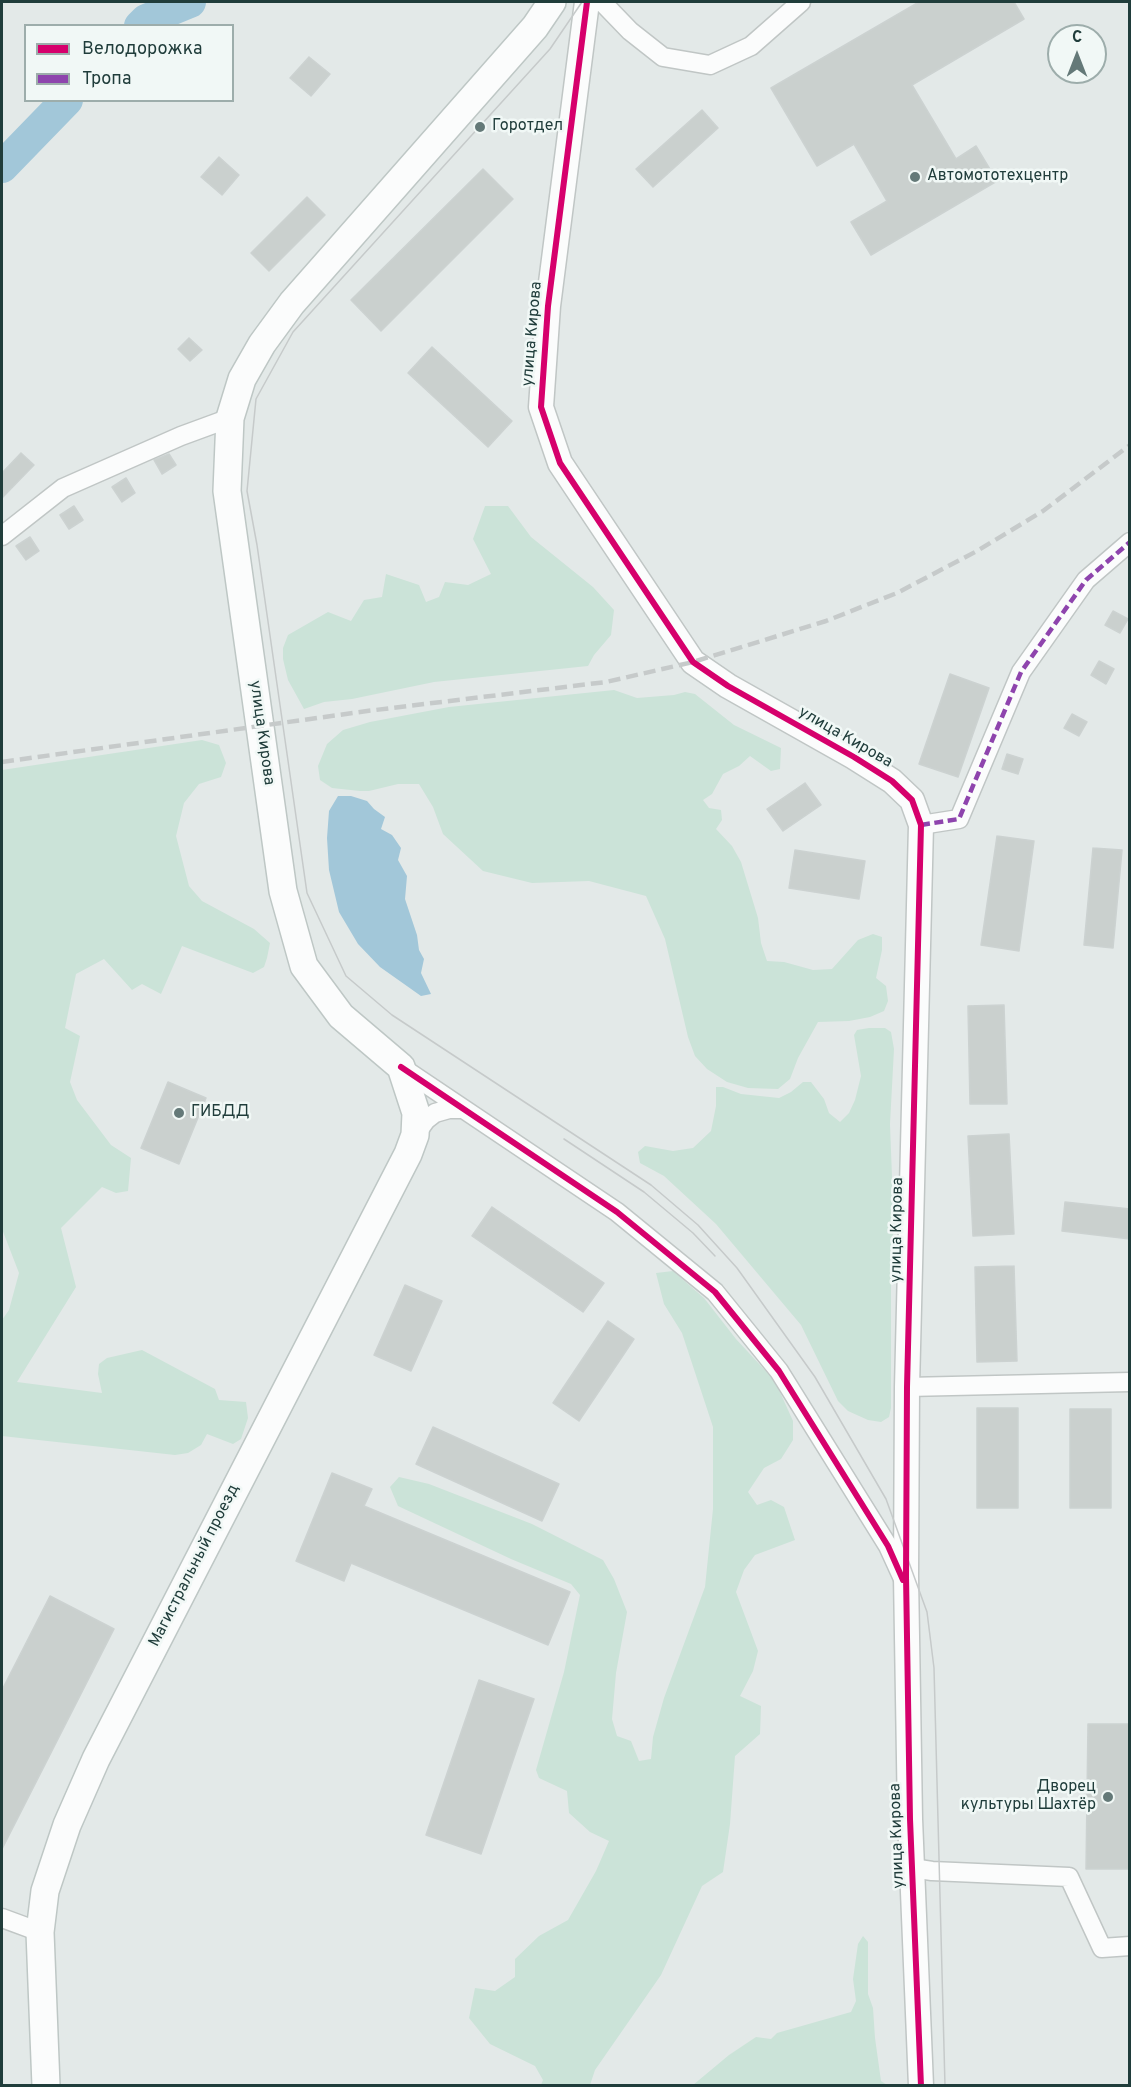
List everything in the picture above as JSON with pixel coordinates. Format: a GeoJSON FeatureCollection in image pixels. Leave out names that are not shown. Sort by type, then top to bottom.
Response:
{"type":"FeatureCollection","features":[{"type":"Feature","properties":{"kind":"main road","name":"улица Кирова"},"geometry":{"type":"LineString","coordinates":[[401,1067],[341,1016],[304,966],[283,891],[227,491],[230,418],[242,379],[262,344],[292,303],[535,27],[552,2]]}},
{"type":"Feature","properties":{"kind":"main road","name":"Магистральный проезд"},"geometry":{"type":"LineString","coordinates":[[46,2085],[40,1932],[45,1891],[67,1825],[96,1759],[408,1154],[415,1135],[416,1113],[401,1067]]}},
{"type":"Feature","properties":{"kind":"street","name":"улица Кирова"},"geometry":{"type":"LineString","coordinates":[[588,2],[548,306],[541,407],[560,463],[693,662],[728,686],[892,781],[912,800],[921,825],[907,1387],[906,1585],[912,1868],[921,2085]]}},
{"type":"Feature","properties":{"kind":"street"},"geometry":{"type":"LineString","coordinates":[[602,2],[630,31],[663,57],[710,65],[751,46],[801,2]]}},
{"type":"Feature","properties":{"kind":"street"},"geometry":{"type":"LineString","coordinates":[[2,536],[63,488],[181,436],[230,418]]}},
{"type":"Feature","properties":{"kind":"street"},"geometry":{"type":"LineString","coordinates":[[921,825],[959,819],[1021,672],[1086,580],[1130,542]]}},
{"type":"Feature","properties":{"kind":"street","name":"улица Кирова"},"geometry":{"type":"LineString","coordinates":[[401,1067],[617,1212],[715,1292],[779,1371],[888,1546],[906,1585]]}},
{"type":"Feature","properties":{"kind":"street"},"geometry":{"type":"LineString","coordinates":[[415,1135],[426,1120],[435,1113],[449,1109],[461,1109]]}},
{"type":"Feature","properties":{"kind":"street"},"geometry":{"type":"LineString","coordinates":[[907,1387],[1130,1382]]}},
{"type":"Feature","properties":{"kind":"street"},"geometry":{"type":"LineString","coordinates":[[912,1868],[1069,1878],[1102,1948],[1130,1946]]}},
{"type":"Feature","properties":{"kind":"street"},"geometry":{"type":"LineString","coordinates":[[2,1917],[40,1932]]}},
{"type":"Feature","properties":{"kind":"green space"},"geometry":{"type":"Polygon","coordinates":[[[485,506],[508,506],[531,537],[593,587],[614,610],[611,635],[588,666],[434,682],[352,699],[324,702],[304,709],[288,680],[283,659],[283,648],[288,635],[328,612],[351,621],[364,600],[382,597],[386,574],[419,585],[426,602],[439,597],[445,582],[468,585],[491,574],[473,539],[485,506]]]}},
{"type":"Feature","properties":{"kind":"green space"},"geometry":{"type":"Polygon","coordinates":[[[614,690],[637,698],[685,692],[695,694],[734,725],[781,748],[780,769],[771,771],[750,756],[739,766],[723,774],[712,794],[703,800],[709,808],[721,810],[722,820],[716,829],[732,846],[741,862],[758,918],[761,943],[767,961],[784,962],[813,970],[832,969],[858,940],[873,934],[882,937],[882,950],[876,978],[886,986],[888,1001],[884,1011],[870,1017],[849,1021],[818,1022],[798,1058],[790,1079],[778,1089],[748,1088],[727,1082],[707,1069],[695,1056],[688,1037],[665,939],[646,896],[589,881],[532,883],[483,871],[443,834],[433,807],[419,784],[398,784],[360,791],[332,788],[320,780],[318,766],[327,744],[343,730],[370,722],[449,707],[614,690]]]}},
{"type":"Feature","properties":{"kind":"green space"},"geometry":{"type":"Polygon","coordinates":[[[202,740],[219,745],[226,763],[221,777],[199,784],[184,803],[176,836],[189,886],[202,901],[254,929],[270,943],[267,958],[264,967],[253,973],[182,946],[161,994],[142,984],[132,990],[104,959],[76,974],[65,1028],[80,1036],[70,1082],[77,1100],[111,1145],[131,1158],[128,1191],[116,1193],[102,1187],[61,1228],[76,1287],[17,1382],[102,1393],[98,1374],[99,1364],[107,1358],[142,1350],[215,1389],[219,1400],[246,1402],[248,1418],[241,1439],[233,1444],[207,1434],[201,1445],[188,1453],[175,1455],[2,1436],[2,1320],[9,1310],[19,1273],[2,1229],[2,770],[202,740]]]}},
{"type":"Feature","properties":{"kind":"green space"},"geometry":{"type":"Polygon","coordinates":[[[885,1028],[891,1032],[894,1049],[890,1124],[894,1231],[891,1242],[891,1408],[889,1417],[881,1422],[868,1420],[848,1411],[838,1401],[801,1325],[716,1224],[664,1176],[640,1163],[638,1152],[645,1146],[673,1151],[693,1148],[711,1131],[716,1106],[716,1087],[723,1087],[741,1094],[779,1098],[803,1082],[811,1082],[824,1099],[829,1113],[840,1122],[849,1113],[855,1100],[861,1076],[854,1035],[857,1030],[885,1028]]]}},
{"type":"Feature","properties":{"kind":"green space"},"geometry":{"type":"Polygon","coordinates":[[[673,1271],[704,1298],[736,1339],[775,1381],[793,1421],[793,1440],[781,1459],[764,1468],[748,1492],[757,1505],[771,1500],[784,1507],[795,1540],[755,1555],[744,1570],[736,1592],[758,1651],[753,1671],[740,1696],[761,1706],[760,1734],[735,1756],[730,1824],[723,1872],[702,1886],[661,1975],[595,2070],[590,2085],[541,2085],[543,2080],[535,2066],[490,2044],[469,2018],[475,1988],[495,1991],[515,1977],[515,1959],[539,1936],[568,1920],[596,1871],[609,1841],[590,1832],[569,1813],[567,1791],[539,1778],[536,1770],[564,1672],[580,1595],[571,1584],[511,1559],[398,1506],[390,1487],[399,1477],[429,1484],[532,1524],[603,1560],[614,1579],[627,1612],[616,1673],[612,1719],[617,1736],[631,1741],[639,1761],[651,1759],[653,1737],[664,1698],[705,1587],[713,1509],[713,1427],[682,1333],[664,1304],[656,1273],[673,1271]]]}},
{"type":"Feature","properties":{"kind":"green space"},"geometry":{"type":"Polygon","coordinates":[[[863,1936],[868,1942],[868,1994],[873,2008],[881,2081],[887,2085],[693,2085],[729,2055],[756,2037],[771,2039],[777,2033],[851,2012],[856,2001],[853,1979],[858,1944],[863,1936]]]}},
{"type":"Feature","properties":{"kind":"water"},"geometry":{"type":"Polygon","coordinates":[[[338,796],[351,796],[367,801],[385,817],[381,829],[392,835],[401,848],[398,860],[407,876],[405,899],[417,935],[419,950],[424,959],[421,973],[431,994],[421,996],[380,967],[358,944],[339,912],[329,870],[327,838],[329,811],[338,796]]]}},
{"type":"Feature","properties":{"kind":"building"},"geometry":{"type":"Polygon","coordinates":[[[919,2],[1014,2],[1024,19],[912,85],[956,159],[976,146],[997,181],[871,255],[851,222],[887,201],[854,144],[817,166],[771,88],[919,2]]]}},
{"type":"Feature","properties":{"kind":"building"},"geometry":{"type":"Polygon","coordinates":[[[309,57],[330,74],[311,96],[290,78],[309,57]]]}},
{"type":"Feature","properties":{"kind":"building"},"geometry":{"type":"Polygon","coordinates":[[[702,110],[718,128],[653,187],[636,169],[702,110]]]}},
{"type":"Feature","properties":{"kind":"building"},"geometry":{"type":"Polygon","coordinates":[[[219,157],[239,175],[222,195],[201,177],[219,157]]]}},
{"type":"Feature","properties":{"kind":"building"},"geometry":{"type":"Polygon","coordinates":[[[483,169],[513,199],[381,331],[351,300],[483,169]]]}},
{"type":"Feature","properties":{"kind":"building"},"geometry":{"type":"Polygon","coordinates":[[[307,197],[325,215],[269,271],[251,253],[307,197]]]}},
{"type":"Feature","properties":{"kind":"building"},"geometry":{"type":"Polygon","coordinates":[[[189,338],[202,350],[190,361],[178,349],[189,338]]]}},
{"type":"Feature","properties":{"kind":"building"},"geometry":{"type":"Polygon","coordinates":[[[432,347],[512,421],[488,447],[408,373],[432,347]]]}},
{"type":"Feature","properties":{"kind":"building"},"geometry":{"type":"Polygon","coordinates":[[[21,453],[34,465],[2,498],[2,473],[21,453]]]}},
{"type":"Feature","properties":{"kind":"building"},"geometry":{"type":"Polygon","coordinates":[[[169,454],[176,465],[162,474],[154,460],[169,454]]]}},
{"type":"Feature","properties":{"kind":"building"},"geometry":{"type":"Polygon","coordinates":[[[126,478],[135,493],[122,502],[112,487],[126,478]]]}},
{"type":"Feature","properties":{"kind":"building"},"geometry":{"type":"Polygon","coordinates":[[[74,506],[83,520],[69,529],[60,515],[74,506]]]}},
{"type":"Feature","properties":{"kind":"building"},"geometry":{"type":"Polygon","coordinates":[[[30,537],[39,551],[26,560],[16,546],[30,537]]]}},
{"type":"Feature","properties":{"kind":"building"},"geometry":{"type":"Polygon","coordinates":[[[1113,611],[1128,619],[1120,633],[1105,625],[1113,611]]]}},
{"type":"Feature","properties":{"kind":"building"},"geometry":{"type":"Polygon","coordinates":[[[1099,661],[1114,669],[1106,684],[1091,675],[1099,661]]]}},
{"type":"Feature","properties":{"kind":"building"},"geometry":{"type":"Polygon","coordinates":[[[950,674],[989,688],[958,777],[919,764],[950,674]]]}},
{"type":"Feature","properties":{"kind":"building"},"geometry":{"type":"Polygon","coordinates":[[[1072,714],[1087,722],[1079,736],[1064,728],[1072,714]]]}},
{"type":"Feature","properties":{"kind":"building"},"geometry":{"type":"Polygon","coordinates":[[[1007,754],[1023,759],[1018,774],[1002,769],[1007,754]]]}},
{"type":"Feature","properties":{"kind":"building"},"geometry":{"type":"Polygon","coordinates":[[[805,783],[821,805],[783,831],[767,809],[805,783]]]}},
{"type":"Feature","properties":{"kind":"building"},"geometry":{"type":"Polygon","coordinates":[[[997,836],[1034,841],[1019,951],[981,945],[997,836]]]}},
{"type":"Feature","properties":{"kind":"building"},"geometry":{"type":"Polygon","coordinates":[[[1093,848],[1122,850],[1113,948],[1084,945],[1093,848]]]}},
{"type":"Feature","properties":{"kind":"building"},"geometry":{"type":"Polygon","coordinates":[[[795,850],[865,861],[859,899],[789,888],[795,850]]]}},
{"type":"Feature","properties":{"kind":"building"},"geometry":{"type":"Polygon","coordinates":[[[1004,1005],[1007,1104],[970,1104],[968,1006],[1004,1005]]]}},
{"type":"Feature","properties":{"kind":"building"},"geometry":{"type":"Polygon","coordinates":[[[168,1082],[206,1098],[179,1164],[141,1148],[168,1082]]]}},
{"type":"Feature","properties":{"kind":"building"},"geometry":{"type":"Polygon","coordinates":[[[1009,1134],[1014,1234],[973,1236],[968,1136],[1009,1134]]]}},
{"type":"Feature","properties":{"kind":"building"},"geometry":{"type":"Polygon","coordinates":[[[1065,1202],[1130,1209],[1130,1239],[1062,1231],[1065,1202]]]}},
{"type":"Feature","properties":{"kind":"building"},"geometry":{"type":"Polygon","coordinates":[[[492,1207],[604,1283],[583,1312],[472,1236],[492,1207]]]}},
{"type":"Feature","properties":{"kind":"building"},"geometry":{"type":"Polygon","coordinates":[[[1014,1266],[1017,1361],[977,1362],[975,1267],[1014,1266]]]}},
{"type":"Feature","properties":{"kind":"building"},"geometry":{"type":"Polygon","coordinates":[[[405,1285],[442,1301],[411,1371],[374,1355],[405,1285]]]}},
{"type":"Feature","properties":{"kind":"building"},"geometry":{"type":"Polygon","coordinates":[[[608,1321],[634,1339],[579,1421],[553,1403],[608,1321]]]}},
{"type":"Feature","properties":{"kind":"building"},"geometry":{"type":"Polygon","coordinates":[[[977,1408],[1018,1408],[1018,1508],[977,1508],[977,1408]]]}},
{"type":"Feature","properties":{"kind":"building"},"geometry":{"type":"Polygon","coordinates":[[[1070,1409],[1111,1409],[1111,1508],[1070,1508],[1070,1409]]]}},
{"type":"Feature","properties":{"kind":"building"},"geometry":{"type":"Polygon","coordinates":[[[433,1427],[559,1484],[542,1521],[416,1464],[433,1427]]]}},
{"type":"Feature","properties":{"kind":"building"},"geometry":{"type":"Polygon","coordinates":[[[332,1473],[372,1489],[364,1506],[570,1592],[548,1645],[351,1563],[344,1581],[296,1561],[332,1473]]]}},
{"type":"Feature","properties":{"kind":"building"},"geometry":{"type":"Polygon","coordinates":[[[50,1596],[114,1629],[2,1849],[2,1690],[50,1596]]]}},
{"type":"Feature","properties":{"kind":"building"},"geometry":{"type":"Polygon","coordinates":[[[479,1680],[534,1699],[481,1854],[426,1835],[479,1680]]]}},
{"type":"Feature","properties":{"kind":"building","name":"Дворец культуры Шахтёр"},"geometry":{"type":"Polygon","coordinates":[[[1088,1724],[1130,1724],[1130,1869],[1086,1869],[1088,1724]]]}},
{"type":"Feature","properties":{"kind":"waterway"},"geometry":{"type":"LineString","coordinates":[[142,24],[146,20],[190,2]]}},
{"type":"Feature","properties":{"kind":"waterway"},"geometry":{"type":"LineString","coordinates":[[2,167],[65,102]]}},
{"type":"Feature","properties":{"kind":"tram line"},"geometry":{"type":"LineString","coordinates":[[582,2],[550,49],[293,332],[256,399],[247,491],[257,545],[307,893],[346,976],[392,1015],[651,1185],[698,1225],[737,1268],[815,1377],[886,1499],[927,1612],[934,1668],[945,2086]]}},
{"type":"Feature","properties":{"kind":"tram line"},"geometry":{"type":"LineString","coordinates":[[564,1139],[644,1192],[693,1233],[715,1256]]}},
{"type":"Feature","properties":{"kind":"railway"},"geometry":{"type":"LineString","coordinates":[[2,762],[367,711],[606,682],[693,662],[826,621],[897,593],[977,551],[1043,511],[1130,445]]}},
{"type":"Feature","properties":{"kind":"marked path"},"geometry":{"type":"LineString","coordinates":[[921,825],[959,819],[1021,672],[1086,580],[1130,542]]}},
{"type":"Feature","properties":{"kind":"cycle path"},"geometry":{"type":"LineString","coordinates":[[587,2],[548,306],[541,407],[560,463],[693,662],[728,686],[892,781],[912,800],[921,825],[907,1387],[906,1576],[910,1819],[921,2086]]}},
{"type":"Feature","properties":{"kind":"cycle path"},"geometry":{"type":"LineString","coordinates":[[401,1067],[617,1212],[715,1292],[779,1371],[888,1546],[903,1580]]}},
{"type":"Feature","properties":{"kind":"place","name":"Горотдел"},"geometry":{"type":"Point","coordinates":[480,127]}},
{"type":"Feature","properties":{"kind":"place","name":"Автомототехцентр"},"geometry":{"type":"Point","coordinates":[915,177]}},
{"type":"Feature","properties":{"kind":"place","name":"ГИБДД"},"geometry":{"type":"Point","coordinates":[179,1113]}},
{"type":"Feature","properties":{"kind":"place","name":"Дворец культуры Шахтёр"},"geometry":{"type":"Point","coordinates":[1108,1797]}}]}
